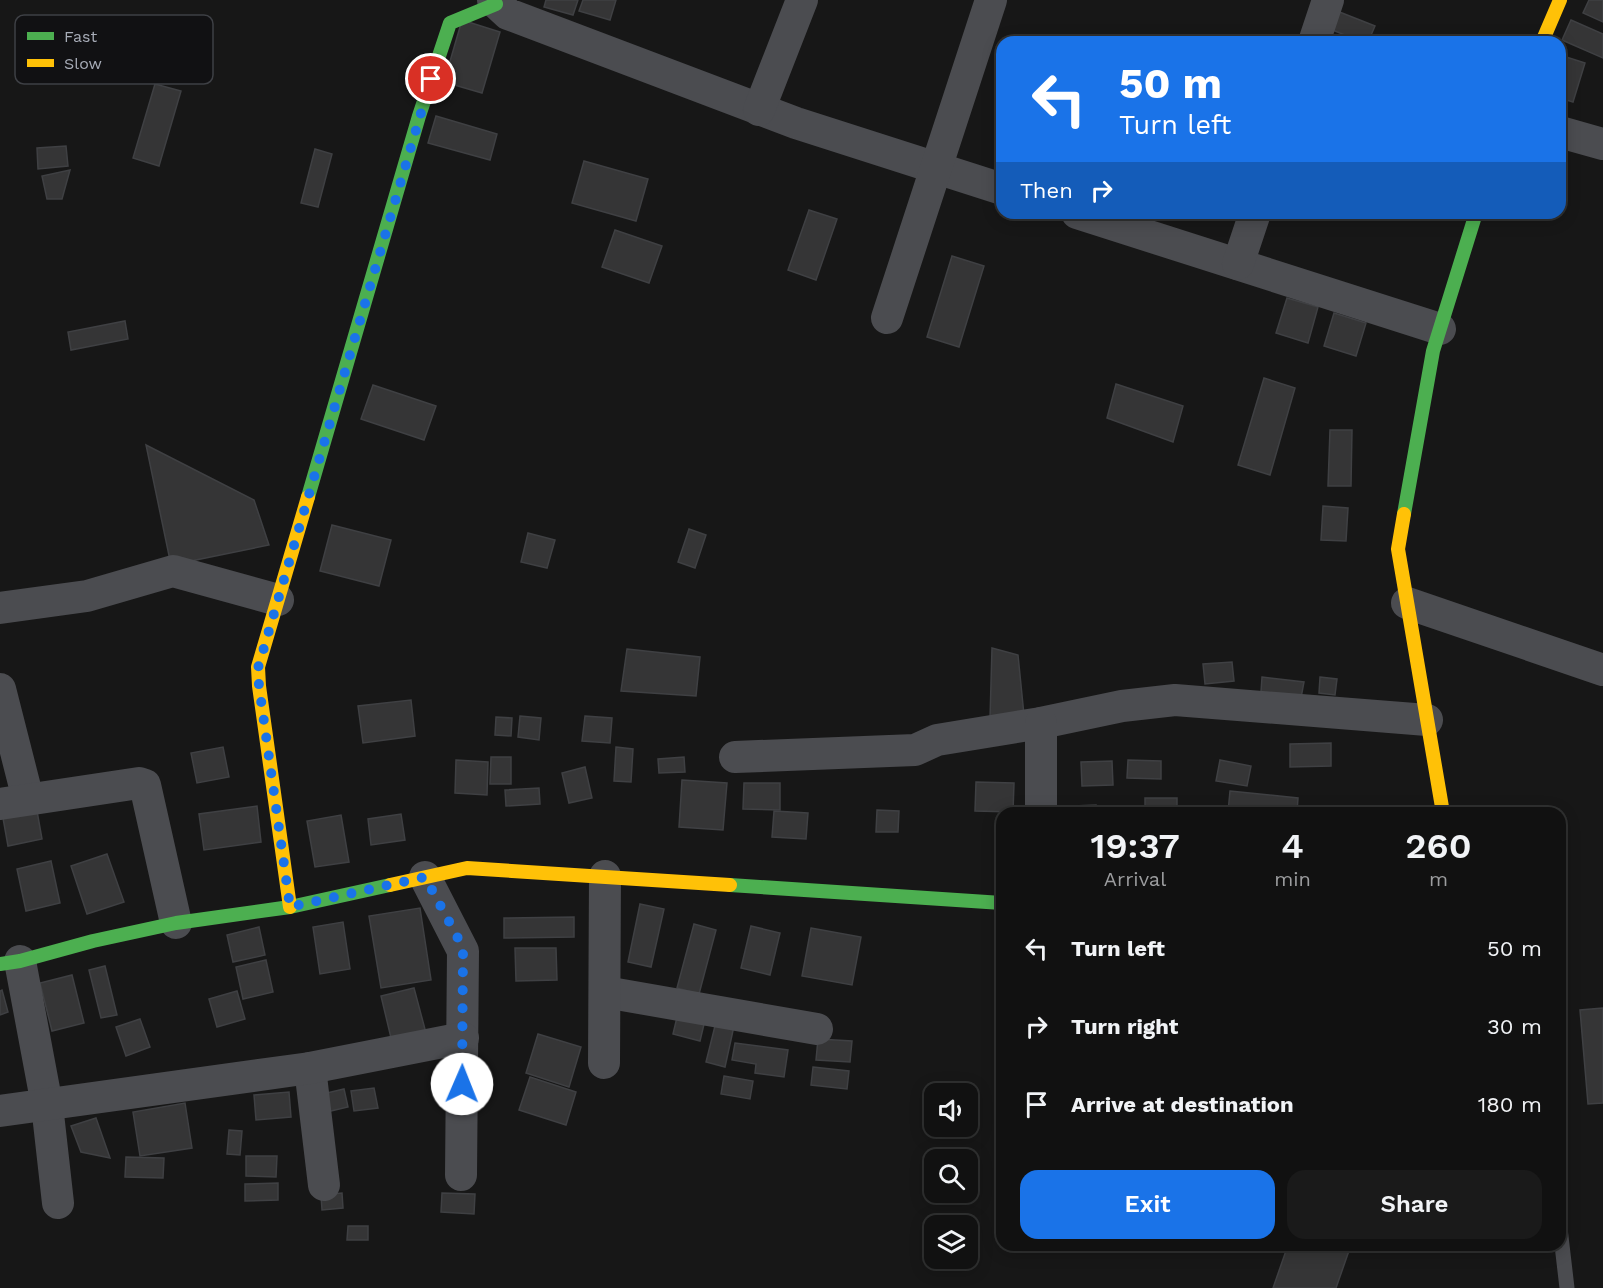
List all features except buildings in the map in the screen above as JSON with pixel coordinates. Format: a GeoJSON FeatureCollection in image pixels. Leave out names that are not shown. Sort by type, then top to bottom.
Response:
{"type":"FeatureCollection","features":[{"type":"Feature","properties":{"kind":"street"},"geometry":{"type":"LineString","coordinates":[[759,110],[802,0]]}},
{"type":"Feature","properties":{"kind":"street"},"geometry":{"type":"LineString","coordinates":[[887,318],[938,168],[991,0]]}},
{"type":"Feature","properties":{"kind":"street"},"geometry":{"type":"LineString","coordinates":[[1316,36],[1328,0]]}},
{"type":"Feature","properties":{"kind":"street"},"geometry":{"type":"LineString","coordinates":[[1545,36],[1560,0]]}},
{"type":"Feature","properties":{"kind":"street"},"geometry":{"type":"LineString","coordinates":[[290,907],[258,668],[419,116],[450,23],[494,2],[508,14],[759,110],[996,187]]}},
{"type":"Feature","properties":{"kind":"street"},"geometry":{"type":"LineString","coordinates":[[1566,134],[1603,144]]}},
{"type":"Feature","properties":{"kind":"street"},"geometry":{"type":"LineString","coordinates":[[1096,219],[1440,329]]}},
{"type":"Feature","properties":{"kind":"street"},"geometry":{"type":"LineString","coordinates":[[1238,264],[1253,219]]}},
{"type":"Feature","properties":{"kind":"street"},"geometry":{"type":"LineString","coordinates":[[1442,807],[1398,549],[1434,351],[1474,219]]}},
{"type":"Feature","properties":{"kind":"street"},"geometry":{"type":"LineString","coordinates":[[0,608],[87,596],[173,571],[278,600]]}},
{"type":"Feature","properties":{"kind":"street"},"geometry":{"type":"LineString","coordinates":[[1407,603],[1603,670]]}},
{"type":"Feature","properties":{"kind":"street"},"geometry":{"type":"LineString","coordinates":[[0,689],[14,801],[139,783],[145,785],[176,923]]}},
{"type":"Feature","properties":{"kind":"street"},"geometry":{"type":"LineString","coordinates":[[735,757],[915,750],[937,740],[1041,723],[1122,706],[1175,700],[1426,720]]}},
{"type":"Feature","properties":{"kind":"street"},"geometry":{"type":"LineString","coordinates":[[1041,723],[1041,807]]}},
{"type":"Feature","properties":{"kind":"street"},"geometry":{"type":"LineString","coordinates":[[58,1203],[47,1105],[10,963],[93,941],[176,923],[290,907],[467,868],[996,902]]}},
{"type":"Feature","properties":{"kind":"street"},"geometry":{"type":"LineString","coordinates":[[604,1063],[605,876]]}},
{"type":"Feature","properties":{"kind":"street"},"geometry":{"type":"LineString","coordinates":[[425,877],[463,951],[461,1175]]}},
{"type":"Feature","properties":{"kind":"street"},"geometry":{"type":"LineString","coordinates":[[605,992],[817,1029]]}},
{"type":"Feature","properties":{"kind":"street"},"geometry":{"type":"LineString","coordinates":[[0,1112],[310,1068],[463,1038]]}},
{"type":"Feature","properties":{"kind":"street"},"geometry":{"type":"LineString","coordinates":[[310,1068],[324,1185]]}},
{"type":"Feature","properties":{"kind":"lane"},"geometry":{"type":"LineString","coordinates":[[1563,1251],[1567,1288]]}},
{"type":"Feature","properties":{"kind":"traffic: fast"},"geometry":{"type":"LineString","coordinates":[[308,497],[419,116],[450,23],[496,4]]}},
{"type":"Feature","properties":{"kind":"traffic: fast"},"geometry":{"type":"LineString","coordinates":[[1404,514],[1433,351],[1474,219]]}},
{"type":"Feature","properties":{"kind":"traffic: fast"},"geometry":{"type":"LineString","coordinates":[[0,964],[176,923],[290,907],[390,885]]}},
{"type":"Feature","properties":{"kind":"traffic: fast"},"geometry":{"type":"LineString","coordinates":[[730,885],[996,903]]}},
{"type":"Feature","properties":{"kind":"traffic: slow"},"geometry":{"type":"LineString","coordinates":[[1545,36],[1560,0]]}},
{"type":"Feature","properties":{"kind":"traffic: slow"},"geometry":{"type":"LineString","coordinates":[[290,907],[258,667],[308,497]]}},
{"type":"Feature","properties":{"kind":"traffic: slow"},"geometry":{"type":"LineString","coordinates":[[1404,514],[1398,549],[1442,807]]}},
{"type":"Feature","properties":{"kind":"traffic: slow"},"geometry":{"type":"LineString","coordinates":[[390,885],[467,868],[730,885]]}},
{"type":"Feature","properties":{"kind":"route"},"geometry":{"type":"LineString","coordinates":[[431,79],[258,668],[290,907],[425,877],[463,951],[462,1084]]}}]}
